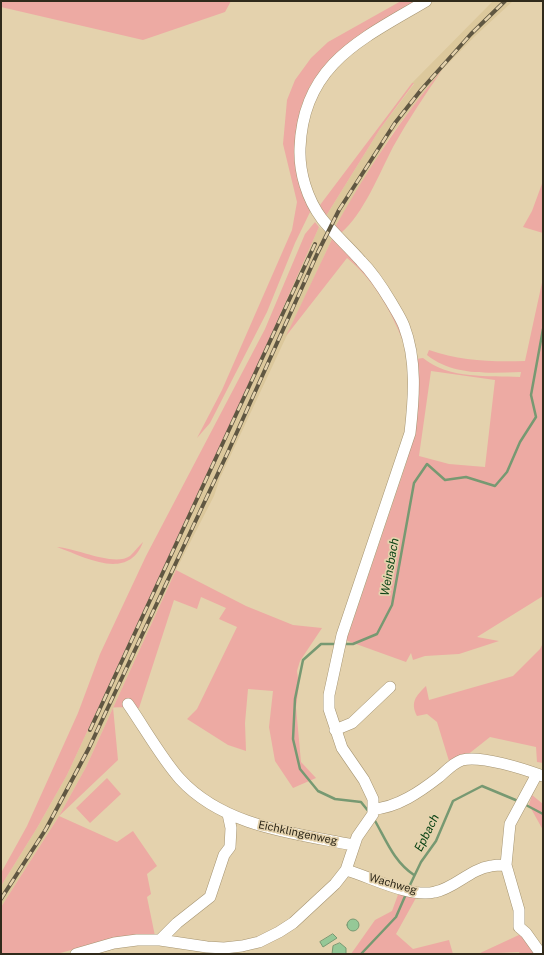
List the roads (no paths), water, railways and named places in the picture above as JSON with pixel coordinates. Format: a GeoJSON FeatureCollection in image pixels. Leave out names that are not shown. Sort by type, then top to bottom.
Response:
{"type":"FeatureCollection","features":[{"type":"Feature","properties":{"kind":"street"},"geometry":{"type":"LineString","coordinates":[[76,954],[114,943],[160,940],[207,947],[242,946],[259,942],[280,932],[293,923],[335,884],[346,870],[353,845],[363,828],[371,819],[373,809],[370,790],[342,748],[329,709],[329,695],[337,652],[342,635],[410,433],[414,400],[414,378],[404,326],[394,307],[374,276],[321,218],[305,187],[300,160],[300,135],[303,117],[315,87],[338,57],[364,37],[426,1]]}},
{"type":"Feature","properties":{"kind":"street"},"geometry":{"type":"LineString","coordinates":[[336,730],[352,723],[390,687]]}},
{"type":"Feature","properties":{"kind":"street","name":"Eichklingenweg"},"geometry":{"type":"LineString","coordinates":[[128,704],[180,778],[194,792],[228,814],[282,832],[353,845]]}},
{"type":"Feature","properties":{"kind":"street"},"geometry":{"type":"LineString","coordinates":[[373,809],[393,805],[417,792],[462,760],[481,760],[522,768],[540,775],[525,794],[510,824],[506,865],[519,910],[519,927],[526,933],[541,954]]}},
{"type":"Feature","properties":{"kind":"street"},"geometry":{"type":"LineString","coordinates":[[160,940],[177,923],[210,897],[214,889],[216,877],[224,855],[230,847],[231,828],[228,814]]}},
{"type":"Feature","properties":{"kind":"street","name":"Wachweg"},"geometry":{"type":"LineString","coordinates":[[346,870],[396,887],[418,892],[435,892],[481,869],[490,866],[506,865]]}},
{"type":"Feature","properties":{"kind":"waterway","name":"Weinsbach"},"geometry":{"type":"LineString","coordinates":[[343,644],[353,644],[377,634],[392,605],[414,483],[427,464],[445,480],[466,477],[495,486],[507,472],[520,442],[536,417],[531,395],[543,329]]}},
{"type":"Feature","properties":{"kind":"waterway","name":"Weinsbach"},"geometry":{"type":"LineString","coordinates":[[336,644],[321,644],[303,660],[295,699],[293,739],[300,769],[318,791],[335,799],[361,802],[369,812]]}},
{"type":"Feature","properties":{"kind":"waterway","name":"Epbach"},"geometry":{"type":"LineString","coordinates":[[409,887],[421,862],[436,841],[453,801],[482,786],[518,801]]}},
{"type":"Feature","properties":{"kind":"waterway","name":"Epbach"},"geometry":{"type":"LineString","coordinates":[[524,804],[543,814]]}},
{"type":"Feature","properties":{"kind":"waterway","name":"Weinsbach"},"geometry":{"type":"LineString","coordinates":[[374,819],[396,857],[401,864],[414,875]]}},
{"type":"Feature","properties":{"kind":"waterway","name":"Epbach"},"geometry":{"type":"LineString","coordinates":[[361,954],[396,917],[406,894]]}},
{"type":"Feature","properties":{"kind":"railway"},"geometry":{"type":"LineString","coordinates":[[1,899],[46,829],[89,748],[228,452],[318,252],[339,210],[395,123],[421,90],[471,34],[505,1]]}},
{"type":"Feature","properties":{"kind":"railway"},"geometry":{"type":"LineString","coordinates":[[90,730],[315,244]]}}]}
